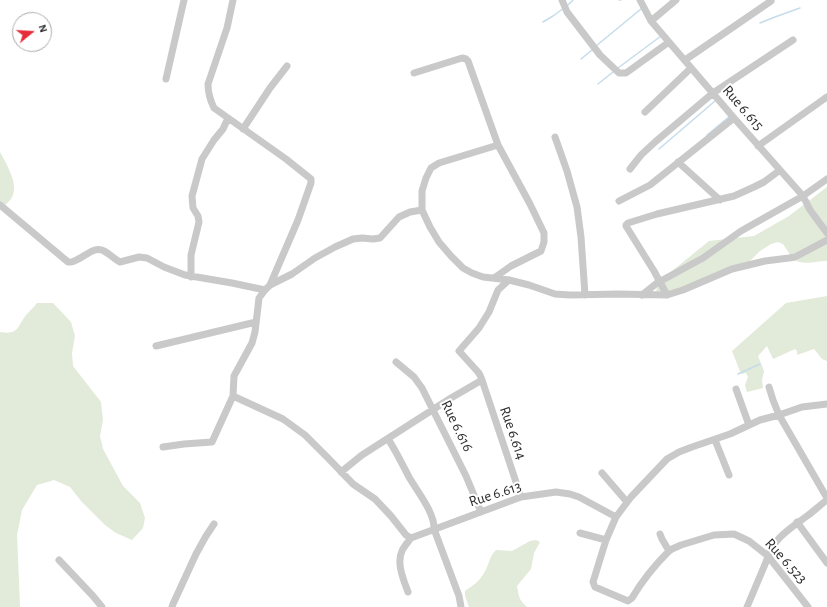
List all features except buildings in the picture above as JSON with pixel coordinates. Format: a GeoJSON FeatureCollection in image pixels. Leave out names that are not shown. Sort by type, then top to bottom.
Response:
{"type":"FeatureCollection","features":[{"type":"Feature","properties":{"kind":"street"},"geometry":{"type":"LineString","coordinates":[[166,79],[184,0]]}},
{"type":"Feature","properties":{"kind":"street"},"geometry":{"type":"LineString","coordinates":[[163,447],[212,442],[233,396],[234,376],[252,343],[255,332],[259,298],[267,287],[298,220],[312,179],[214,108],[210,100],[208,84],[226,28],[233,0]]}},
{"type":"Feature","properties":{"kind":"street"},"geometry":{"type":"LineString","coordinates":[[562,0],[567,12],[600,55],[620,73],[626,73],[669,42]]}},
{"type":"Feature","properties":{"kind":"street","name":"Rue 6.615"},"geometry":{"type":"LineString","coordinates":[[640,0],[651,21],[803,196],[810,210],[827,233]]}},
{"type":"Feature","properties":{"kind":"street"},"geometry":{"type":"LineString","coordinates":[[651,21],[676,0]]}},
{"type":"Feature","properties":{"kind":"street"},"geometry":{"type":"LineString","coordinates":[[685,60],[771,1]]}},
{"type":"Feature","properties":{"kind":"street"},"geometry":{"type":"LineString","coordinates":[[630,169],[641,155],[655,142],[713,93],[793,40]]}},
{"type":"Feature","properties":{"kind":"street"},"geometry":{"type":"LineString","coordinates":[[414,73],[462,58],[468,61],[498,145],[544,233],[544,242],[541,251],[511,266],[494,278]]}},
{"type":"Feature","properties":{"kind":"street"},"geometry":{"type":"LineString","coordinates":[[243,129],[270,88],[287,66]]}},
{"type":"Feature","properties":{"kind":"street"},"geometry":{"type":"LineString","coordinates":[[645,112],[692,68]]}},
{"type":"Feature","properties":{"kind":"street"},"geometry":{"type":"LineString","coordinates":[[758,146],[827,98]]}},
{"type":"Feature","properties":{"kind":"street"},"geometry":{"type":"LineString","coordinates":[[191,276],[191,255],[200,222],[193,208],[192,196],[202,159],[223,129],[228,118]]}},
{"type":"Feature","properties":{"kind":"street"},"geometry":{"type":"LineString","coordinates":[[619,201],[650,185],[734,118]]}},
{"type":"Feature","properties":{"kind":"street"},"geometry":{"type":"LineString","coordinates":[[554,137],[567,171],[577,207],[582,237],[585,295]]}},
{"type":"Feature","properties":{"kind":"street"},"geometry":{"type":"LineString","coordinates":[[498,145],[439,163],[431,168],[422,191],[422,210],[439,242],[463,268],[472,274],[530,285],[555,294],[667,295],[698,284],[732,268],[765,261],[795,257],[827,240]]}},
{"type":"Feature","properties":{"kind":"street"},"geometry":{"type":"LineString","coordinates":[[678,162],[720,200]]}},
{"type":"Feature","properties":{"kind":"street"},"geometry":{"type":"LineString","coordinates":[[667,295],[626,225],[656,214],[734,196],[764,182],[780,170]]}},
{"type":"Feature","properties":{"kind":"street"},"geometry":{"type":"LineString","coordinates":[[642,295],[660,281],[702,258],[741,231],[803,196],[827,179]]}},
{"type":"Feature","properties":{"kind":"street"},"geometry":{"type":"LineString","coordinates":[[0,205],[68,262],[74,261],[94,250],[99,249],[105,251],[120,262],[139,257],[147,258],[164,267],[185,275],[267,287],[282,280],[315,258],[344,242],[362,238],[380,238],[399,217],[410,212],[422,210]]}},
{"type":"Feature","properties":{"kind":"street","name":"Rue 6.614"},"geometry":{"type":"LineString","coordinates":[[509,280],[498,290],[490,312],[460,351],[480,375],[480,381],[522,496]]}},
{"type":"Feature","properties":{"kind":"street"},"geometry":{"type":"LineString","coordinates":[[156,346],[256,322]]}},
{"type":"Feature","properties":{"kind":"street","name":"Rue 6.616"},"geometry":{"type":"LineString","coordinates":[[396,362],[414,377],[434,409],[466,476],[480,512]]}},
{"type":"Feature","properties":{"kind":"street"},"geometry":{"type":"LineString","coordinates":[[341,472],[362,455],[480,381]]}},
{"type":"Feature","properties":{"kind":"street"},"geometry":{"type":"LineString","coordinates":[[747,607],[775,542],[782,534],[827,499],[779,415],[769,388]]}},
{"type":"Feature","properties":{"kind":"street"},"geometry":{"type":"LineString","coordinates":[[736,389],[749,425]]}},
{"type":"Feature","properties":{"kind":"street"},"geometry":{"type":"LineString","coordinates":[[233,396],[283,419],[305,435],[353,484],[375,499],[391,516],[406,536],[411,538],[401,552],[400,558],[402,576],[408,592]]}},
{"type":"Feature","properties":{"kind":"street"},"geometry":{"type":"LineString","coordinates":[[660,534],[669,551],[630,600],[628,601],[595,587],[593,582],[606,540],[616,517],[627,502],[667,459],[679,452],[715,440],[760,420],[802,407],[827,404]]}},
{"type":"Feature","properties":{"kind":"street"},"geometry":{"type":"LineString","coordinates":[[388,439],[434,522],[434,529],[459,596],[461,607]]}},
{"type":"Feature","properties":{"kind":"street"},"geometry":{"type":"LineString","coordinates":[[715,440],[729,475]]}},
{"type":"Feature","properties":{"kind":"street"},"geometry":{"type":"LineString","coordinates":[[602,473],[627,502]]}},
{"type":"Feature","properties":{"kind":"street","name":"Rue 6.613"},"geometry":{"type":"LineString","coordinates":[[411,538],[522,496],[556,492],[579,497],[616,517]]}},
{"type":"Feature","properties":{"kind":"street"},"geometry":{"type":"LineString","coordinates":[[797,522],[827,563]]}},
{"type":"Feature","properties":{"kind":"street"},"geometry":{"type":"LineString","coordinates":[[172,607],[196,554],[214,524]]}},
{"type":"Feature","properties":{"kind":"street"},"geometry":{"type":"LineString","coordinates":[[580,534],[606,540]]}},
{"type":"Feature","properties":{"kind":"street","name":"Rue 6.523"},"geometry":{"type":"LineString","coordinates":[[669,551],[680,545],[714,535],[734,534],[749,541],[768,556],[808,607]]}},
{"type":"Feature","properties":{"kind":"street"},"geometry":{"type":"LineString","coordinates":[[59,560],[94,596],[102,607]]}},
{"type":"Feature","properties":{"kind":"green space"},"geometry":{"type":"Polygon","coordinates":[[[0,152],[14,182],[14,190],[8,203],[0,208],[0,152]]]}},
{"type":"Feature","properties":{"kind":"green space"},"geometry":{"type":"Polygon","coordinates":[[[827,187],[827,261],[805,263],[797,261],[793,259],[783,244],[778,242],[771,244],[760,251],[742,269],[660,297],[656,290],[658,286],[672,271],[709,241],[754,236],[789,216],[827,187]]]}},
{"type":"Feature","properties":{"kind":"green space"},"geometry":{"type":"Polygon","coordinates":[[[827,296],[827,361],[822,359],[814,349],[797,355],[797,351],[795,349],[773,359],[767,346],[758,356],[764,371],[762,380],[763,388],[747,392],[745,385],[748,377],[746,373],[741,374],[732,351],[786,303],[827,296]]]}},
{"type":"Feature","properties":{"kind":"green space"},"geometry":{"type":"Polygon","coordinates":[[[37,303],[53,303],[71,322],[75,336],[72,353],[73,366],[101,402],[103,420],[100,436],[103,449],[123,486],[140,503],[145,518],[143,528],[132,540],[116,533],[105,525],[81,501],[70,487],[54,480],[37,485],[22,510],[17,535],[20,607],[0,607],[0,332],[6,333],[17,329],[26,315],[37,303]]]}},
{"type":"Feature","properties":{"kind":"green space"},"geometry":{"type":"Polygon","coordinates":[[[536,540],[540,542],[534,553],[531,569],[517,586],[520,598],[527,607],[469,607],[465,596],[465,591],[476,583],[482,576],[496,550],[512,551],[530,541],[536,540]]]}},
{"type":"Feature","properties":{"kind":"waterway"},"geometry":{"type":"LineString","coordinates":[[567,6],[573,0]]}},
{"type":"Feature","properties":{"kind":"waterway"},"geometry":{"type":"LineString","coordinates":[[543,22],[564,8]]}},
{"type":"Feature","properties":{"kind":"waterway"},"geometry":{"type":"LineString","coordinates":[[760,23],[800,8]]}},
{"type":"Feature","properties":{"kind":"waterway"},"geometry":{"type":"LineString","coordinates":[[596,46],[641,9]]}},
{"type":"Feature","properties":{"kind":"waterway"},"geometry":{"type":"LineString","coordinates":[[618,68],[661,36]]}},
{"type":"Feature","properties":{"kind":"waterway"},"geometry":{"type":"LineString","coordinates":[[581,59],[592,50]]}},
{"type":"Feature","properties":{"kind":"waterway"},"geometry":{"type":"LineString","coordinates":[[598,84],[613,72]]}},
{"type":"Feature","properties":{"kind":"waterway"},"geometry":{"type":"LineString","coordinates":[[659,149],[715,101]]}},
{"type":"Feature","properties":{"kind":"waterway"},"geometry":{"type":"LineString","coordinates":[[707,135],[730,116]]}},
{"type":"Feature","properties":{"kind":"waterway"},"geometry":{"type":"LineString","coordinates":[[738,374],[760,364]]}}]}
